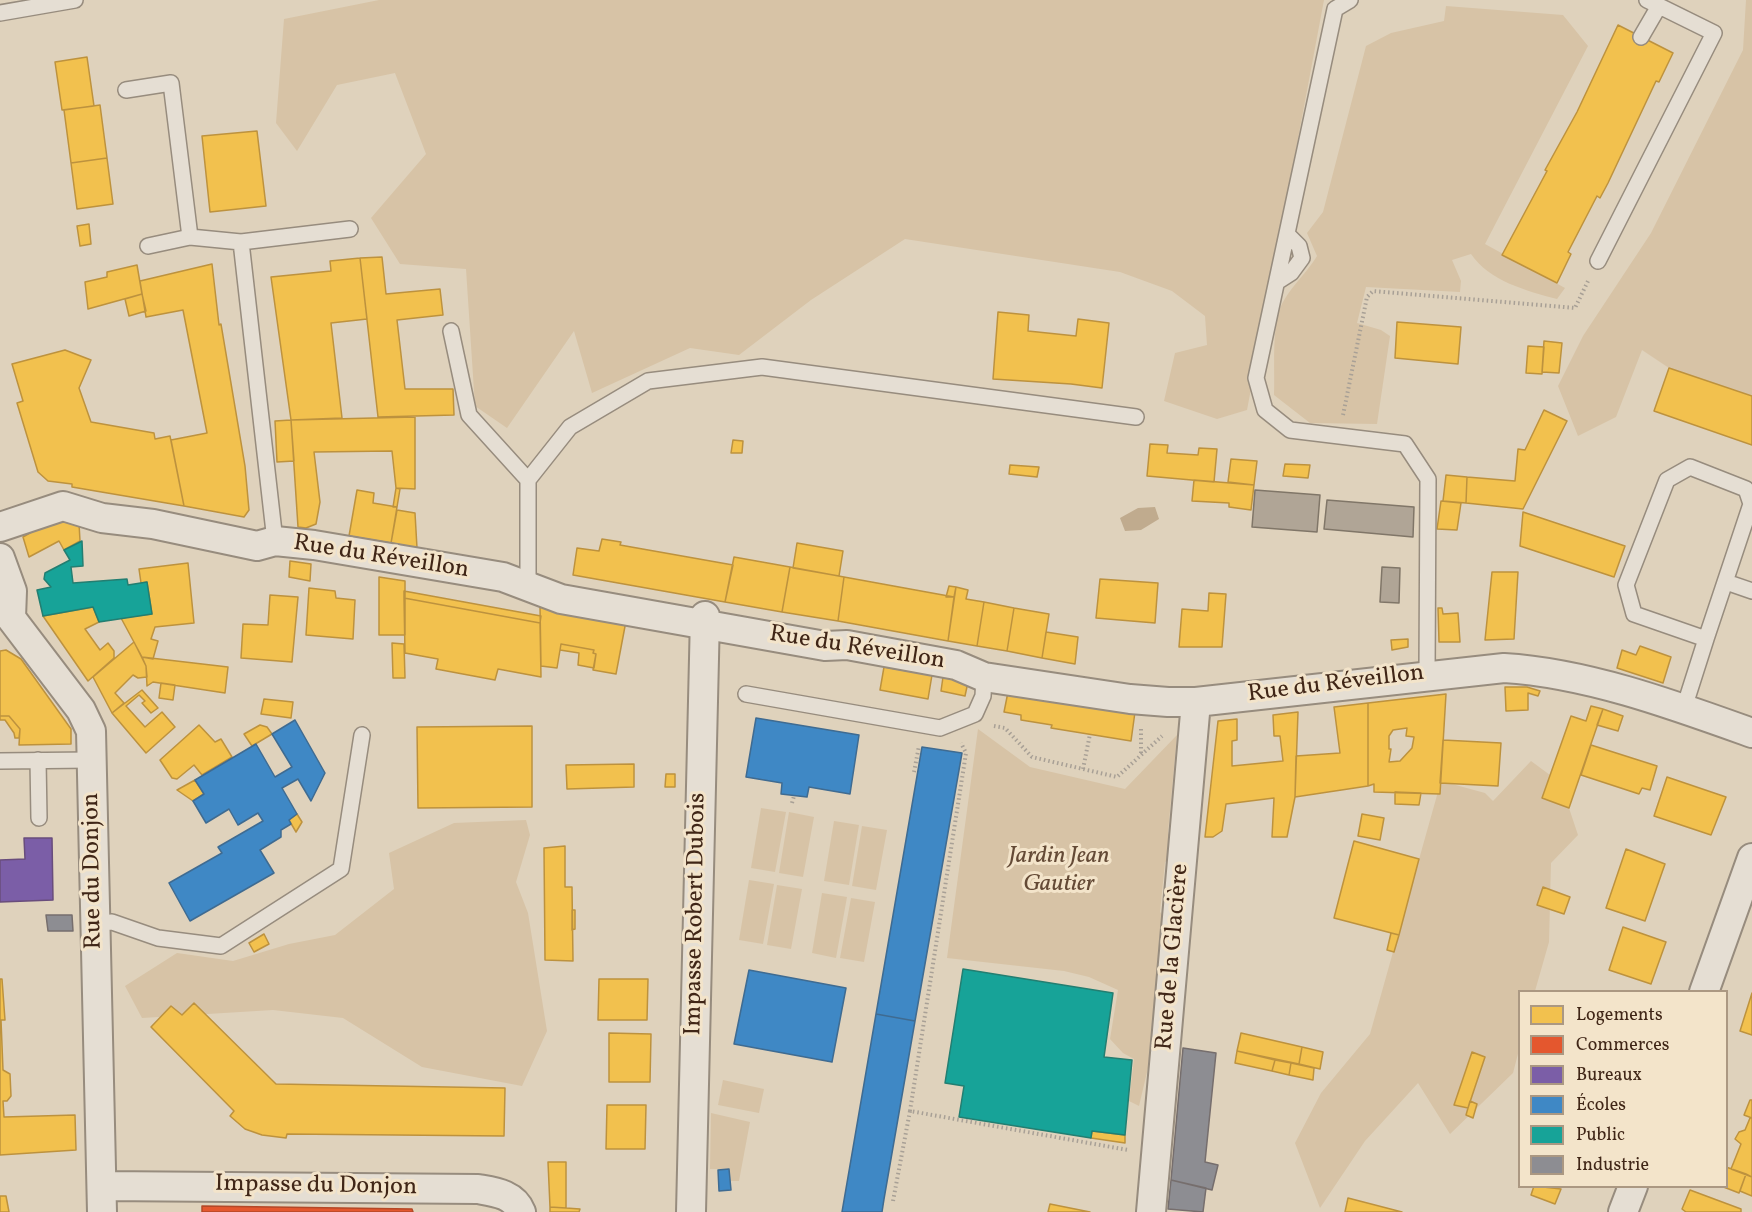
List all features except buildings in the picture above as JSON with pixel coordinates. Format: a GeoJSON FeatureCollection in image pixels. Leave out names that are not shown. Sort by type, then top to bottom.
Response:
{"type":"FeatureCollection","features":[{"type":"Feature","properties":{"kind":"street","name":"Rue du Réveillon"},"geometry":{"type":"LineString","coordinates":[[0,527],[63,506],[102,518],[153,524],[257,546],[275,541],[314,545],[503,577],[561,599],[704,619],[825,646],[847,645],[956,665],[984,677],[1130,699],[1196,702],[1426,674],[1504,668],[1538,670],[1684,708],[1752,733]]}},
{"type":"Feature","properties":{"kind":"street","name":"Rue du Donjon"},"geometry":{"type":"LineString","coordinates":[[0,558],[12,591],[5,620],[81,710],[91,731],[102,1199]]}},
{"type":"Feature","properties":{"kind":"street","name":"Impasse Robert Dubois"},"geometry":{"type":"LineString","coordinates":[[690,1212],[704,619]]}},
{"type":"Feature","properties":{"kind":"street","name":"Rue de la Glacière"},"geometry":{"type":"LineString","coordinates":[[1151,1212],[1196,702]]}},
{"type":"Feature","properties":{"kind":"street"},"geometry":{"type":"LineString","coordinates":[[1705,990],[1752,858]]}},
{"type":"Feature","properties":{"kind":"street"},"geometry":{"type":"LineString","coordinates":[[1623,1212],[1632,1188]]}},
{"type":"Feature","properties":{"kind":"street","name":"Impasse du Donjon"},"geometry":{"type":"LineString","coordinates":[[102,1199],[478,1189],[498,1192],[509,1197],[521,1212]]}},
{"type":"Feature","properties":{"kind":"lane"},"geometry":{"type":"LineString","coordinates":[[0,13],[75,0]]}},
{"type":"Feature","properties":{"kind":"lane"},"geometry":{"type":"LineString","coordinates":[[1350,0],[1335,9],[1256,378],[1265,410],[1290,430],[1406,444],[1428,479],[1426,674]]}},
{"type":"Feature","properties":{"kind":"lane"},"geometry":{"type":"LineString","coordinates":[[1598,261],[1714,33],[1653,3],[1641,37]]}},
{"type":"Feature","properties":{"kind":"lane"},"geometry":{"type":"LineString","coordinates":[[126,90],[171,83],[190,237]]}},
{"type":"Feature","properties":{"kind":"lane"},"geometry":{"type":"LineString","coordinates":[[148,246],[190,237],[241,242],[350,229]]}},
{"type":"Feature","properties":{"kind":"lane"},"geometry":{"type":"LineString","coordinates":[[241,242],[275,541]]}},
{"type":"Feature","properties":{"kind":"lane"},"geometry":{"type":"LineString","coordinates":[[451,330],[469,415],[528,480]]}},
{"type":"Feature","properties":{"kind":"lane"},"geometry":{"type":"LineString","coordinates":[[528,586],[528,480],[570,427],[648,381],[762,367],[1136,417]]}},
{"type":"Feature","properties":{"kind":"lane"},"geometry":{"type":"LineString","coordinates":[[1684,708],[1751,504],[1746,489],[1690,467],[1666,480],[1626,585],[1634,614],[1706,639]]}},
{"type":"Feature","properties":{"kind":"lane"},"geometry":{"type":"LineString","coordinates":[[1726,582],[1752,591]]}},
{"type":"Feature","properties":{"kind":"lane"},"geometry":{"type":"LineString","coordinates":[[746,694],[940,728],[975,714],[983,696],[984,677]]}},
{"type":"Feature","properties":{"kind":"lane"},"geometry":{"type":"LineString","coordinates":[[96,923],[112,922],[158,938],[221,946],[341,869],[362,735]]}},
{"type":"Feature","properties":{"kind":"lane"},"geometry":{"type":"LineString","coordinates":[[38,760],[39,818]]}},
{"type":"Feature","properties":{"kind":"lane"},"geometry":{"type":"LineString","coordinates":[[0,761],[92,760]]}},
{"type":"Feature","properties":{"kind":"path"},"geometry":{"type":"LineString","coordinates":[[1338,436],[1367,297],[1373,291],[1575,308],[1598,261]]}},
{"type":"Feature","properties":{"kind":"path"},"geometry":{"type":"LineString","coordinates":[[893,1201],[910,1111],[966,753],[951,723]]}},
{"type":"Feature","properties":{"kind":"path"},"geometry":{"type":"LineString","coordinates":[[1141,724],[1141,755]]}},
{"type":"Feature","properties":{"kind":"path"},"geometry":{"type":"LineString","coordinates":[[986,725],[1005,728],[1032,757],[1117,777],[1164,734]]}},
{"type":"Feature","properties":{"kind":"path"},"geometry":{"type":"LineString","coordinates":[[1083,769],[1090,734]]}},
{"type":"Feature","properties":{"kind":"path"},"geometry":{"type":"LineString","coordinates":[[792,803],[794,796]]}},
{"type":"Feature","properties":{"kind":"path"},"geometry":{"type":"LineString","coordinates":[[910,1111],[1130,1150],[1131,1141]]}},
{"type":"Feature","properties":{"kind":"green space"},"geometry":{"type":"Polygon","coordinates":[[[379,0],[1324,0],[1247,410],[1217,419],[1164,401],[1175,353],[1207,345],[1205,316],[1172,291],[1120,272],[905,239],[811,300],[739,355],[690,348],[592,393],[574,331],[507,428],[475,406],[466,269],[400,264],[371,218],[426,154],[395,73],[337,85],[297,151],[276,123],[284,19],[379,0]]]}},
{"type":"Feature","properties":{"kind":"green space"},"geometry":{"type":"Polygon","coordinates":[[[1746,0],[1752,0],[1752,396],[1669,368],[1642,350],[1616,417],[1578,436],[1558,386],[1583,336],[1651,233],[1743,50],[1746,0]]]}},
{"type":"Feature","properties":{"kind":"green space"},"geometry":{"type":"Polygon","coordinates":[[[1446,6],[1563,15],[1588,46],[1485,244],[1565,288],[1557,299],[1521,288],[1498,278],[1471,254],[1452,260],[1461,281],[1460,292],[1366,287],[1357,323],[1381,330],[1390,336],[1377,424],[1310,423],[1274,395],[1274,345],[1278,315],[1285,299],[1317,256],[1307,233],[1323,212],[1366,46],[1391,33],[1444,21],[1446,6]]]}},
{"type":"Feature","properties":{"kind":"green space","name":"Jardin Jean Gautier"},"geometry":{"type":"Polygon","coordinates":[[[978,729],[1030,767],[1125,789],[1177,735],[1168,832],[1172,841],[1169,860],[1165,862],[1160,912],[1171,924],[1152,1051],[1139,1106],[1129,1101],[1134,1059],[1123,1053],[1110,1039],[1118,990],[1089,977],[1064,971],[947,958],[978,729]]]}},
{"type":"Feature","properties":{"kind":"green space"},"geometry":{"type":"Polygon","coordinates":[[[1531,761],[1550,775],[1542,798],[1569,808],[1578,835],[1551,863],[1549,942],[1535,990],[1518,990],[1518,1054],[1513,1073],[1450,1134],[1418,1083],[1365,1141],[1320,1208],[1295,1143],[1321,1093],[1370,1034],[1441,781],[1485,793],[1493,801],[1531,761]]]}},
{"type":"Feature","properties":{"kind":"green space"},"geometry":{"type":"Polygon","coordinates":[[[761,808],[786,812],[775,872],[751,868],[761,808]]]}},
{"type":"Feature","properties":{"kind":"green space"},"geometry":{"type":"Polygon","coordinates":[[[789,812],[814,817],[803,877],[779,873],[789,812]]]}},
{"type":"Feature","properties":{"kind":"green space"},"geometry":{"type":"Polygon","coordinates":[[[526,820],[530,835],[516,882],[528,913],[547,1031],[522,1086],[422,1067],[343,1018],[273,1010],[142,1018],[125,986],[177,953],[233,961],[289,944],[335,935],[394,889],[389,853],[454,823],[526,820]]]}},
{"type":"Feature","properties":{"kind":"green space"},"geometry":{"type":"Polygon","coordinates":[[[834,821],[859,825],[849,885],[824,881],[834,821]]]}},
{"type":"Feature","properties":{"kind":"green space"},"geometry":{"type":"Polygon","coordinates":[[[862,826],[887,830],[876,890],[852,886],[862,826]]]}},
{"type":"Feature","properties":{"kind":"green space"},"geometry":{"type":"Polygon","coordinates":[[[749,880],[774,884],[763,944],[739,940],[749,880]]]}},
{"type":"Feature","properties":{"kind":"green space"},"geometry":{"type":"Polygon","coordinates":[[[777,885],[802,889],[791,949],[767,945],[777,885]]]}},
{"type":"Feature","properties":{"kind":"green space"},"geometry":{"type":"Polygon","coordinates":[[[822,893],[847,897],[836,958],[812,953],[822,893]]]}},
{"type":"Feature","properties":{"kind":"green space"},"geometry":{"type":"Polygon","coordinates":[[[851,898],[875,902],[864,962],[840,958],[851,898]]]}},
{"type":"Feature","properties":{"kind":"green space"},"geometry":{"type":"Polygon","coordinates":[[[723,1080],[764,1089],[759,1113],[718,1105],[723,1080]]]}},
{"type":"Feature","properties":{"kind":"green space"},"geometry":{"type":"Polygon","coordinates":[[[711,1113],[750,1122],[739,1181],[730,1181],[729,1169],[710,1169],[711,1113]]]}},
{"type":"Feature","properties":{"kind":"shaded area"},"geometry":{"type":"Polygon","coordinates":[[[1155,507],[1159,519],[1141,530],[1125,531],[1120,518],[1138,508],[1155,507]]]}}]}
